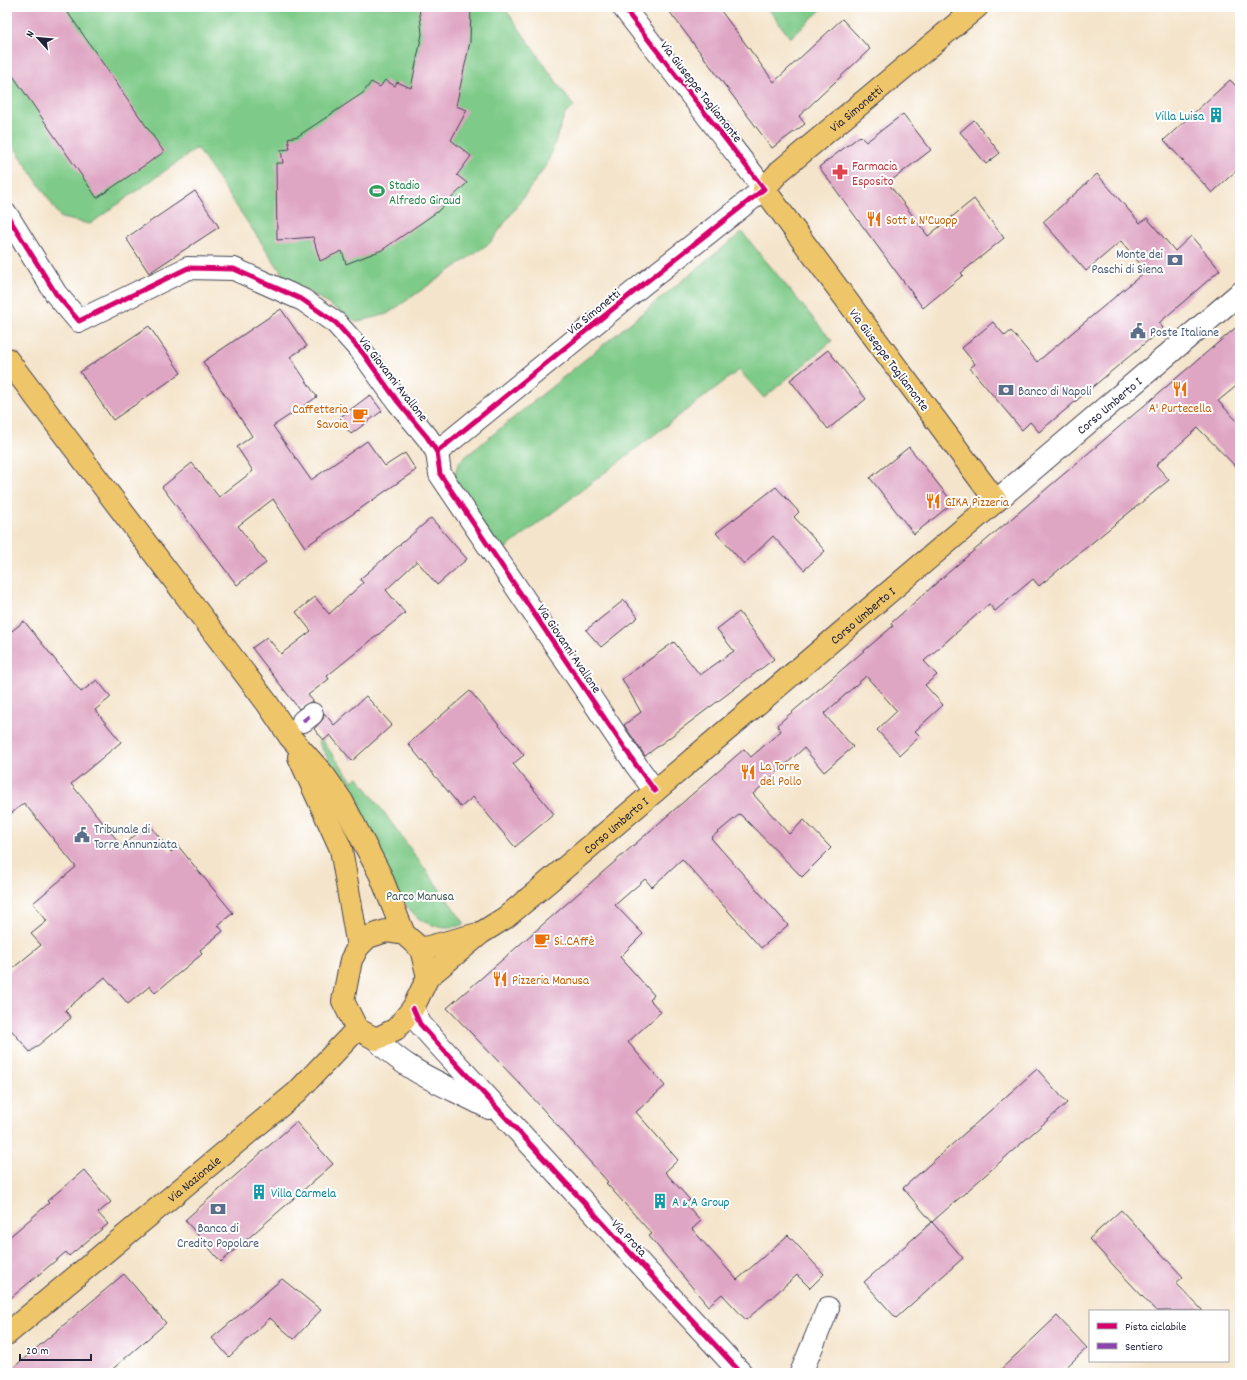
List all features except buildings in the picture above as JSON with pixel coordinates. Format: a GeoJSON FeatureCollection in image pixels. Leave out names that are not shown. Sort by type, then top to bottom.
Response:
{"type":"FeatureCollection","features":[{"type":"Feature","properties":{"kind":"main road","name":"Via Simonetti"},"geometry":{"type":"LineString","coordinates":[[764,189],[780,171],[977,7]]}},
{"type":"Feature","properties":{"kind":"main road","name":"Via Giuseppe Tagliamonte"},"geometry":{"type":"LineString","coordinates":[[764,189],[996,501]]}},
{"type":"Feature","properties":{"kind":"main road"},"geometry":{"type":"LineString","coordinates":[[7,359],[213,631],[302,724],[324,775],[342,801],[380,874],[404,934],[421,949],[428,977]]}},
{"type":"Feature","properties":{"kind":"main road","name":"Corso Umberto I"},"geometry":{"type":"LineString","coordinates":[[367,1034],[396,1029],[413,1008],[428,977],[481,933],[505,918],[996,501]]}},
{"type":"Feature","properties":{"kind":"main road"},"geometry":{"type":"LineString","coordinates":[[302,724],[341,849],[358,947]]}},
{"type":"Feature","properties":{"kind":"main road"},"geometry":{"type":"LineString","coordinates":[[367,1034],[343,1001],[352,960],[358,947],[368,937],[386,931],[404,934]]}},
{"type":"Feature","properties":{"kind":"main road","name":"Corso Umberto I"},"geometry":{"type":"LineString","coordinates":[[421,949],[481,933]]}},
{"type":"Feature","properties":{"kind":"main road","name":"Via Nazionale"},"geometry":{"type":"LineString","coordinates":[[7,1334],[367,1034]]}},
{"type":"Feature","properties":{"kind":"street","name":"Via Giuseppe Tagliamonte"},"geometry":{"type":"LineString","coordinates":[[623,7],[764,189]]}},
{"type":"Feature","properties":{"kind":"street","name":"Via Simonetti"},"geometry":{"type":"LineString","coordinates":[[437,452],[641,286],[764,189]]}},
{"type":"Feature","properties":{"kind":"street","name":"Via Giovanni Avallone"},"geometry":{"type":"LineString","coordinates":[[7,215],[56,294],[79,320],[188,268],[234,269],[303,300],[336,323],[362,352],[398,402],[427,437],[437,452],[440,474],[655,791]]}},
{"type":"Feature","properties":{"kind":"street","name":"Corso Umberto I"},"geometry":{"type":"LineString","coordinates":[[996,501],[1240,293]]}},
{"type":"Feature","properties":{"kind":"street","name":"Via Prota"},"geometry":{"type":"LineString","coordinates":[[413,1008],[420,1024],[741,1373]]}},
{"type":"Feature","properties":{"kind":"street"},"geometry":{"type":"LineString","coordinates":[[367,1034],[415,1072],[466,1095],[503,1116]]}},
{"type":"Feature","properties":{"kind":"street"},"geometry":{"type":"LineString","coordinates":[[801,1373],[828,1308]]}},
{"type":"Feature","properties":{"kind":"green space","name":"Stadio Alfredo Giraud"},"geometry":{"type":"Polygon","coordinates":[[[7,7],[504,7],[574,107],[565,114],[547,164],[491,242],[387,314],[357,322],[284,276],[197,148],[90,224],[61,218],[7,136],[7,7]]]}},
{"type":"Feature","properties":{"kind":"green space"},"geometry":{"type":"Polygon","coordinates":[[[767,7],[824,7],[790,38],[767,7]]]}},
{"type":"Feature","properties":{"kind":"green space"},"geometry":{"type":"Polygon","coordinates":[[[742,232],[832,341],[764,398],[739,370],[502,551],[456,486],[454,475],[459,462],[742,232]]]}},
{"type":"Feature","properties":{"kind":"green space","name":"Parco Manusa"},"geometry":{"type":"Polygon","coordinates":[[[321,739],[352,781],[358,777],[465,924],[446,927],[426,923],[416,916],[408,907],[399,895],[384,868],[359,813],[318,742],[321,739]]]}},
{"type":"Feature","properties":{"kind":"marked path"},"geometry":{"type":"LineString","coordinates":[[303,721],[312,714]]}},
{"type":"Feature","properties":{"kind":"cycle path"},"geometry":{"type":"LineString","coordinates":[[437,452],[641,286],[764,189],[623,7]]}},
{"type":"Feature","properties":{"kind":"cycle path"},"geometry":{"type":"LineString","coordinates":[[7,215],[56,294],[79,321],[188,268],[234,269],[303,300],[336,323],[362,352],[398,402],[427,437],[437,452],[440,474],[655,791]]}},
{"type":"Feature","properties":{"kind":"cycle path"},"geometry":{"type":"LineString","coordinates":[[413,1008],[420,1024],[741,1373]]}},
{"type":"Feature","properties":{"kind":"place","name":"Villa Luisa"},"geometry":{"type":"Point","coordinates":[1216,115]}},
{"type":"Feature","properties":{"kind":"place","name":"Farmacia Esposito"},"geometry":{"type":"Point","coordinates":[840,172]}},
{"type":"Feature","properties":{"kind":"place","name":"Stadio Alfredo Giraud"},"geometry":{"type":"Point","coordinates":[377,191]}},
{"type":"Feature","properties":{"kind":"place","name":"Sott & N'Cuopp"},"geometry":{"type":"Point","coordinates":[874,219]}},
{"type":"Feature","properties":{"kind":"place","name":"Monte dei Paschi di Siena"},"geometry":{"type":"Point","coordinates":[1175,260]}},
{"type":"Feature","properties":{"kind":"place","name":"Poste Italiane"},"geometry":{"type":"Point","coordinates":[1138,331]}},
{"type":"Feature","properties":{"kind":"place","name":"A' Purtecella"},"geometry":{"type":"Point","coordinates":[1180,389]}},
{"type":"Feature","properties":{"kind":"place","name":"Banco di Napoli"},"geometry":{"type":"Point","coordinates":[1006,390]}},
{"type":"Feature","properties":{"kind":"place","name":"Caffetteria Savoia"},"geometry":{"type":"Point","coordinates":[360,415]}},
{"type":"Feature","properties":{"kind":"place","name":"GIKA Pizzeria"},"geometry":{"type":"Point","coordinates":[933,501]}},
{"type":"Feature","properties":{"kind":"place","name":"La Torre del Pollo"},"geometry":{"type":"Point","coordinates":[748,772]}},
{"type":"Feature","properties":{"kind":"place","name":"Tribunale di Torre Annunziata"},"geometry":{"type":"Point","coordinates":[82,835]}},
{"type":"Feature","properties":{"kind":"place","name":"Si..CAffè"},"geometry":{"type":"Point","coordinates":[542,940]}},
{"type":"Feature","properties":{"kind":"place","name":"Pizzeria Manusa"},"geometry":{"type":"Point","coordinates":[500,979]}},
{"type":"Feature","properties":{"kind":"place","name":"Villa Carmela"},"geometry":{"type":"Point","coordinates":[259,1192]}},
{"type":"Feature","properties":{"kind":"place","name":"A & A Group"},"geometry":{"type":"Point","coordinates":[660,1201]}},
{"type":"Feature","properties":{"kind":"place","name":"Banca di Credito Popolare"},"geometry":{"type":"Point","coordinates":[218,1209]}}]}
